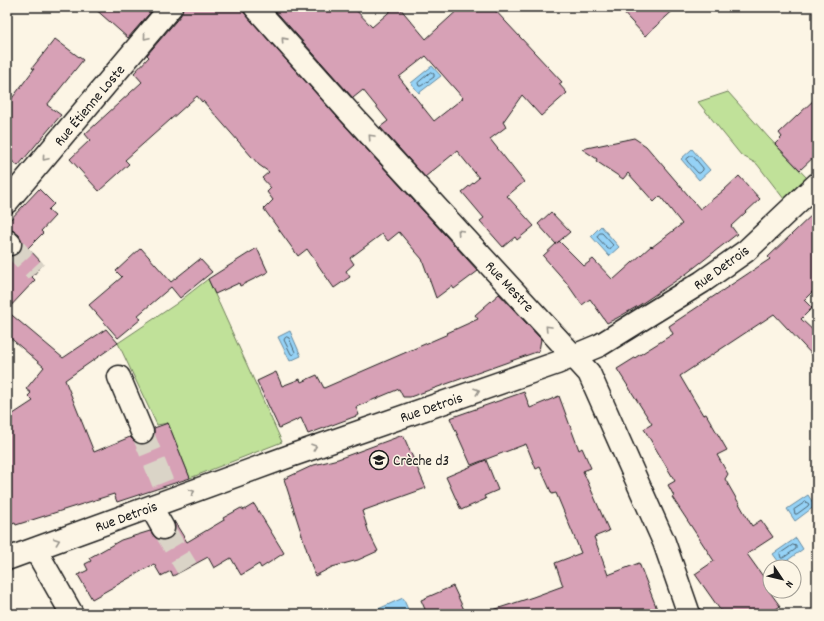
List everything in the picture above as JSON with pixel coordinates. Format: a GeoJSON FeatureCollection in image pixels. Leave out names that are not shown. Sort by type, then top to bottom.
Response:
{"type":"FeatureCollection","features":[{"type":"Feature","properties":{"kind":"street","name":"Rue Étienne Loste"},"geometry":{"type":"LineString","coordinates":[[7,202],[171,7]]}},
{"type":"Feature","properties":{"kind":"street","name":"Rue Mestre"},"geometry":{"type":"LineString","coordinates":[[255,7],[348,111],[589,373],[664,542],[689,614]]}},
{"type":"Feature","properties":{"kind":"street","name":"Rue Detrois"},"geometry":{"type":"LineString","coordinates":[[7,559],[36,549],[162,498],[290,456],[574,356],[600,345],[702,282],[746,251],[817,184]]}},
{"type":"Feature","properties":{"kind":"street"},"geometry":{"type":"LineString","coordinates":[[119,377],[142,432]]}},
{"type":"Feature","properties":{"kind":"street"},"geometry":{"type":"LineString","coordinates":[[162,498],[162,528]]}},
{"type":"Feature","properties":{"kind":"street"},"geometry":{"type":"LineString","coordinates":[[36,549],[72,614]]}},
{"type":"Feature","properties":{"kind":"green space"},"geometry":{"type":"Polygon","coordinates":[[[728,92],[807,178],[784,199],[757,164],[741,155],[698,102],[728,92]]]}},
{"type":"Feature","properties":{"kind":"green space"},"geometry":{"type":"Polygon","coordinates":[[[208,279],[282,442],[190,478],[168,423],[157,425],[118,343],[176,304],[208,279]]]}},
{"type":"Feature","properties":{"kind":"water"},"geometry":{"type":"Polygon","coordinates":[[[432,66],[441,76],[419,93],[411,83],[432,66]]]}},
{"type":"Feature","properties":{"kind":"water"},"geometry":{"type":"Polygon","coordinates":[[[692,149],[710,170],[699,180],[681,159],[692,149]]]}},
{"type":"Feature","properties":{"kind":"water"},"geometry":{"type":"Polygon","coordinates":[[[601,226],[619,247],[609,256],[591,236],[601,226]]]}},
{"type":"Feature","properties":{"kind":"water"},"geometry":{"type":"Polygon","coordinates":[[[290,331],[301,356],[290,361],[278,337],[290,331]]]}},
{"type":"Feature","properties":{"kind":"water"},"geometry":{"type":"Polygon","coordinates":[[[808,495],[815,506],[795,521],[787,509],[808,495]]]}},
{"type":"Feature","properties":{"kind":"water"},"geometry":{"type":"Polygon","coordinates":[[[796,538],[803,549],[789,559],[777,559],[773,554],[796,538]]]}},
{"type":"Feature","properties":{"kind":"water"},"geometry":{"type":"Polygon","coordinates":[[[403,598],[410,614],[367,614],[403,598]]]}},
{"type":"Feature","properties":{"kind":"building"},"geometry":{"type":"Polygon","coordinates":[[[93,7],[155,7],[128,38],[93,7]]]}},
{"type":"Feature","properties":{"kind":"building"},"geometry":{"type":"Polygon","coordinates":[[[183,7],[239,7],[478,271],[454,289],[452,286],[436,298],[422,259],[399,232],[388,241],[382,234],[350,258],[354,264],[346,271],[350,277],[334,288],[307,249],[298,256],[264,209],[273,200],[267,192],[271,188],[262,178],[269,172],[259,165],[197,96],[125,160],[129,164],[99,191],[70,159],[90,140],[85,134],[142,82],[134,73],[149,57],[147,55],[181,15],[183,7]]]}},
{"type":"Feature","properties":{"kind":"building"},"geometry":{"type":"Polygon","coordinates":[[[272,7],[353,7],[372,27],[395,7],[399,7],[426,39],[461,7],[492,7],[562,82],[559,84],[567,93],[541,116],[522,95],[503,122],[506,127],[490,139],[524,182],[507,196],[534,226],[517,240],[515,237],[503,247],[480,221],[484,218],[462,192],[479,178],[457,151],[425,177],[380,127],[388,121],[363,90],[353,98],[272,7]],[[426,56],[399,77],[434,121],[463,98],[426,56]]]}},
{"type":"Feature","properties":{"kind":"building"},"geometry":{"type":"Polygon","coordinates":[[[618,7],[677,7],[645,36],[618,7]]]}},
{"type":"Feature","properties":{"kind":"building"},"geometry":{"type":"Polygon","coordinates":[[[55,39],[83,60],[47,105],[61,115],[18,166],[7,157],[7,105],[34,69],[32,68],[55,39]]]}},
{"type":"Feature","properties":{"kind":"building"},"geometry":{"type":"Polygon","coordinates":[[[817,97],[817,154],[800,170],[775,144],[782,137],[779,133],[817,97]]]}},
{"type":"Feature","properties":{"kind":"building"},"geometry":{"type":"Polygon","coordinates":[[[634,138],[646,146],[700,209],[739,176],[760,199],[731,226],[737,234],[686,274],[638,306],[607,323],[590,299],[582,305],[566,282],[543,256],[559,241],[584,266],[593,259],[613,280],[651,246],[652,247],[682,224],[660,196],[654,202],[628,173],[623,179],[596,161],[597,159],[582,149],[634,138]]]}},
{"type":"Feature","properties":{"kind":"building"},"geometry":{"type":"Polygon","coordinates":[[[39,189],[54,204],[48,210],[55,216],[41,231],[43,233],[28,248],[43,264],[32,277],[35,280],[7,310],[7,256],[13,256],[19,253],[22,247],[22,241],[19,235],[11,229],[7,229],[7,223],[39,189]]]}},
{"type":"Feature","properties":{"kind":"building"},"geometry":{"type":"Polygon","coordinates":[[[817,210],[817,287],[804,300],[812,308],[801,319],[817,334],[817,360],[774,314],[680,376],[703,415],[706,414],[727,450],[717,455],[728,474],[725,479],[752,526],[761,520],[773,537],[747,554],[762,575],[762,599],[775,599],[780,606],[770,614],[723,614],[695,574],[714,561],[672,497],[674,496],[668,485],[675,481],[644,429],[652,424],[617,369],[673,334],[669,326],[770,259],[768,257],[817,210]]]}},
{"type":"Feature","properties":{"kind":"building"},"geometry":{"type":"Polygon","coordinates":[[[551,212],[570,232],[556,244],[538,224],[551,212]]]}},
{"type":"Feature","properties":{"kind":"building"},"geometry":{"type":"Polygon","coordinates":[[[141,248],[171,282],[200,259],[212,272],[180,298],[171,287],[137,316],[141,319],[118,338],[89,305],[122,277],[116,271],[141,248]]]}},
{"type":"Feature","properties":{"kind":"building"},"geometry":{"type":"Polygon","coordinates":[[[257,248],[268,272],[240,286],[239,283],[215,294],[208,279],[257,248]]]}},
{"type":"Feature","properties":{"kind":"building"},"geometry":{"type":"Polygon","coordinates":[[[499,294],[541,339],[539,351],[410,397],[403,397],[399,389],[356,407],[359,415],[308,434],[301,418],[279,428],[257,381],[276,372],[282,386],[300,379],[301,382],[317,375],[324,388],[448,334],[447,333],[478,319],[475,315],[499,294]]]}},
{"type":"Feature","properties":{"kind":"building"},"geometry":{"type":"Polygon","coordinates":[[[7,311],[63,358],[106,329],[118,343],[65,380],[94,452],[130,437],[135,442],[146,444],[152,439],[154,428],[168,423],[190,478],[117,502],[114,494],[16,525],[15,523],[7,526],[7,418],[33,401],[28,396],[31,393],[26,389],[44,367],[7,335],[7,311]]]}},
{"type":"Feature","properties":{"kind":"building"},"geometry":{"type":"Polygon","coordinates":[[[524,392],[530,408],[559,396],[579,450],[582,448],[591,468],[583,471],[609,531],[594,537],[608,575],[639,563],[659,614],[494,614],[493,610],[563,586],[555,563],[581,553],[556,493],[552,494],[540,467],[536,469],[526,444],[471,465],[450,418],[524,392]]]}},
{"type":"Feature","properties":{"kind":"building"},"geometry":{"type":"Polygon","coordinates":[[[403,435],[426,488],[362,511],[369,533],[378,551],[358,560],[332,567],[315,576],[284,479],[314,465],[338,459],[403,435]]]}},
{"type":"Feature","properties":{"kind":"building"},"geometry":{"type":"Polygon","coordinates":[[[486,460],[498,490],[484,496],[486,499],[461,510],[446,477],[486,460]]]}},
{"type":"Feature","properties":{"kind":"building"},"geometry":{"type":"Polygon","coordinates":[[[254,504],[284,553],[261,568],[259,564],[241,575],[231,558],[214,568],[208,557],[173,576],[171,571],[161,576],[154,564],[92,599],[78,575],[88,570],[85,564],[91,561],[89,558],[121,540],[150,531],[157,539],[169,539],[174,534],[174,521],[187,542],[224,520],[223,518],[241,508],[244,510],[254,504]]]}},
{"type":"Feature","properties":{"kind":"building"},"geometry":{"type":"Polygon","coordinates":[[[453,586],[466,614],[427,614],[421,600],[453,586]]]}},
{"type":"Feature","properties":{"kind":"tunnel"},"geometry":{"type":"LineString","coordinates":[[10,244],[36,272]]}},
{"type":"Feature","properties":{"kind":"tunnel"},"geometry":{"type":"LineString","coordinates":[[142,432],[164,486]]}},
{"type":"Feature","properties":{"kind":"tunnel"},"geometry":{"type":"LineString","coordinates":[[163,528],[187,568]]}},
{"type":"Feature","properties":{"kind":"place","name":"Crèche d3"},"geometry":{"type":"Point","coordinates":[379,460]}}]}
